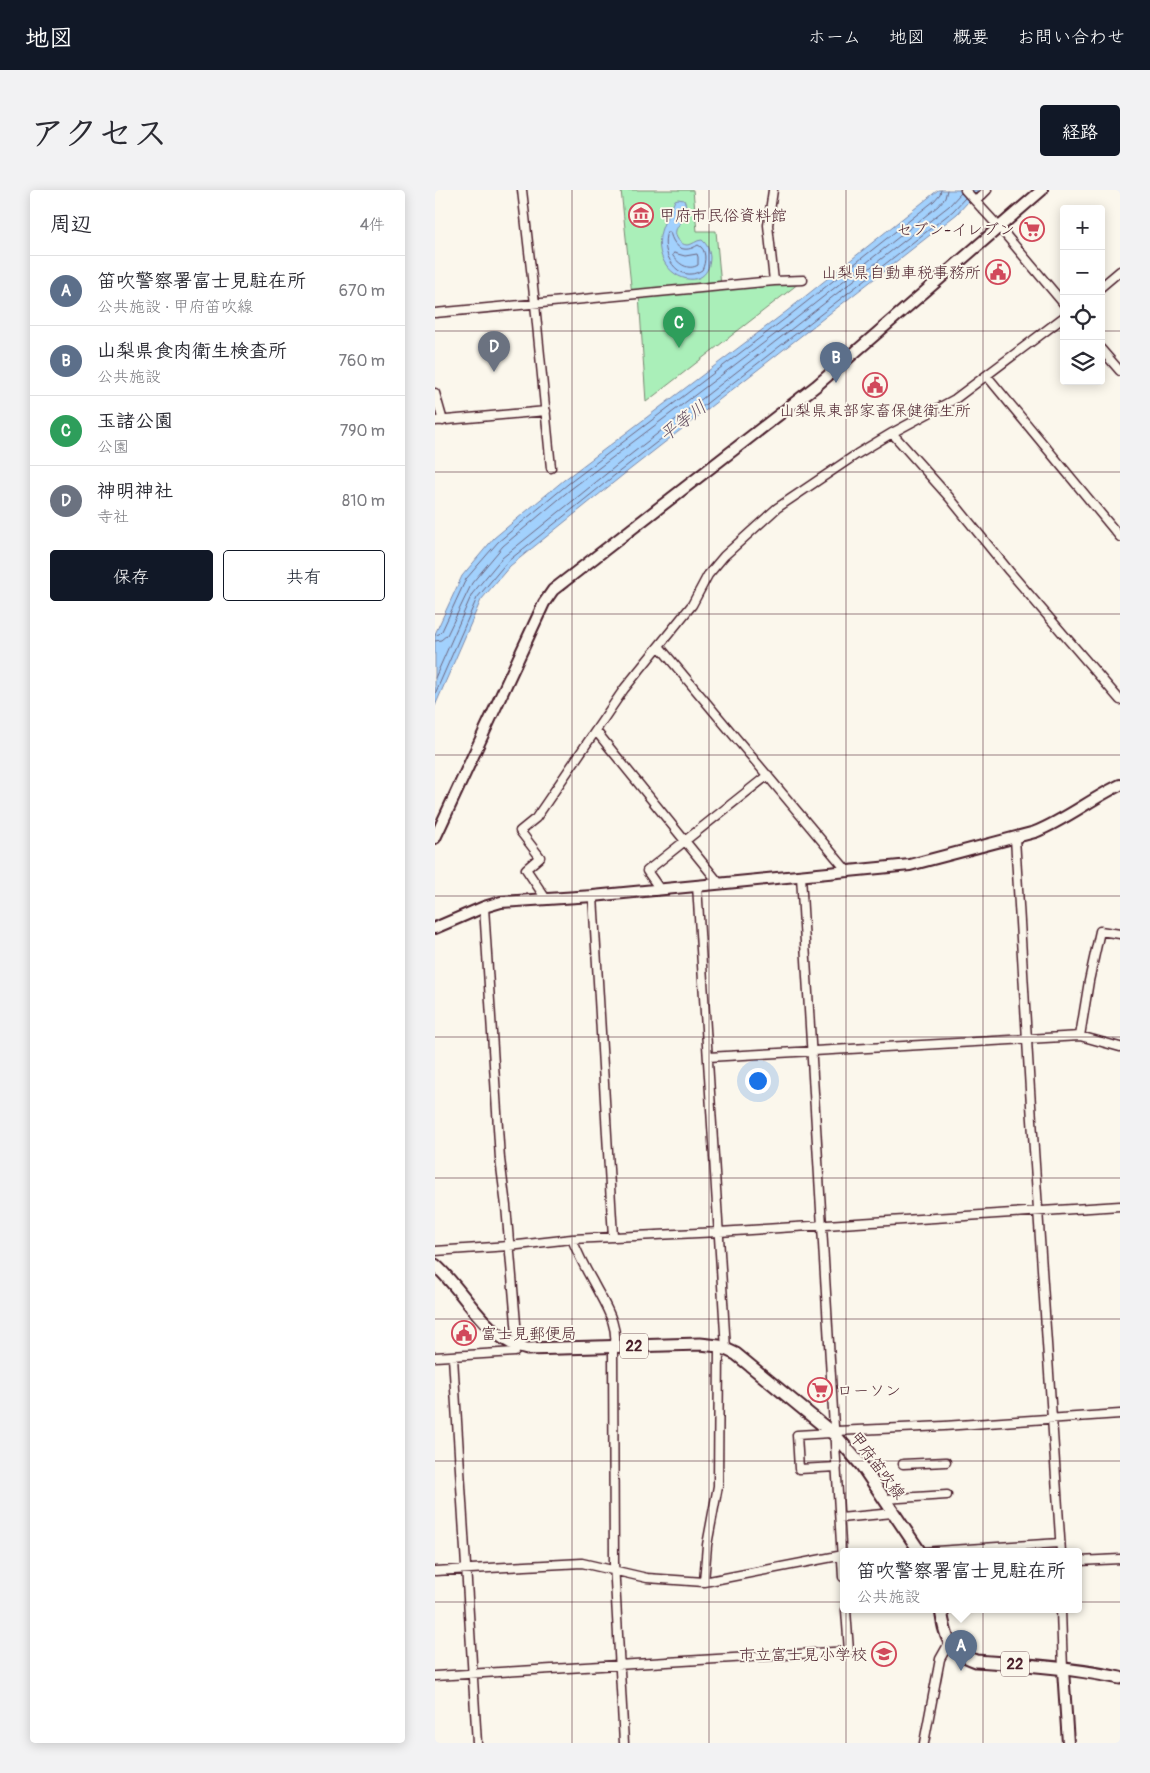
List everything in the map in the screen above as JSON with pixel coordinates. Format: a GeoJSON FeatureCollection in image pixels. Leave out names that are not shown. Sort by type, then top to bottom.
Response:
{"type":"FeatureCollection","features":[{"type":"Feature","properties":{"kind":"main road","name":"22"},"geometry":{"type":"LineString","coordinates":[[435,1265],[501,1337],[527,1349],[700,1344],[722,1347]]}},
{"type":"Feature","properties":{"kind":"main road","name":"甲府笛吹線"},"geometry":{"type":"LineString","coordinates":[[722,1347],[750,1365],[834,1433],[862,1466],[918,1548]]}},
{"type":"Feature","properties":{"kind":"main road"},"geometry":{"type":"LineString","coordinates":[[941,1613],[944,1631],[949,1643]]}},
{"type":"Feature","properties":{"kind":"main road","name":"22"},"geometry":{"type":"LineString","coordinates":[[949,1643],[960,1654],[976,1661],[1088,1671],[1120,1678]]}},
{"type":"Feature","properties":{"kind":"street"},"geometry":{"type":"LineString","coordinates":[[522,190],[551,468]]}},
{"type":"Feature","properties":{"kind":"street"},"geometry":{"type":"LineString","coordinates":[[773,190],[768,225],[774,281]]}},
{"type":"Feature","properties":{"kind":"street"},"geometry":{"type":"LineString","coordinates":[[965,190],[1060,299]]}},
{"type":"Feature","properties":{"kind":"street"},"geometry":{"type":"LineString","coordinates":[[975,200],[987,190]]}},
{"type":"Feature","properties":{"kind":"street"},"geometry":{"type":"LineString","coordinates":[[435,838],[544,603],[553,590],[816,386],[1042,190]]}},
{"type":"Feature","properties":{"kind":"street"},"geometry":{"type":"LineString","coordinates":[[1105,284],[1120,271]]}},
{"type":"Feature","properties":{"kind":"street"},"geometry":{"type":"LineString","coordinates":[[435,313],[774,281],[803,280]]}},
{"type":"Feature","properties":{"kind":"street"},"geometry":{"type":"LineString","coordinates":[[546,899],[526,869],[540,857],[520,830],[536,818],[624,689],[692,605],[715,566],[777,508],[857,454],[892,433],[955,400],[1060,320]]}},
{"type":"Feature","properties":{"kind":"street"},"geometry":{"type":"LineString","coordinates":[[1105,354],[1120,371]]}},
{"type":"Feature","properties":{"kind":"street"},"geometry":{"type":"LineString","coordinates":[[987,376],[1120,537]]}},
{"type":"Feature","properties":{"kind":"street"},"geometry":{"type":"LineString","coordinates":[[435,393],[439,421],[546,411]]}},
{"type":"Feature","properties":{"kind":"street"},"geometry":{"type":"LineString","coordinates":[[892,433],[949,497],[1009,571],[1120,700]]}},
{"type":"Feature","properties":{"kind":"street"},"geometry":{"type":"LineString","coordinates":[[659,646],[848,872]]}},
{"type":"Feature","properties":{"kind":"street"},"geometry":{"type":"LineString","coordinates":[[596,731],[719,883]]}},
{"type":"Feature","properties":{"kind":"street"},"geometry":{"type":"LineString","coordinates":[[659,888],[647,871],[686,842],[768,775]]}},
{"type":"Feature","properties":{"kind":"street"},"geometry":{"type":"LineString","coordinates":[[435,928],[483,907],[501,902],[593,896],[659,888],[910,865],[1015,838],[1049,826],[1120,785]]}},
{"type":"Feature","properties":{"kind":"street"},"geometry":{"type":"LineString","coordinates":[[1015,838],[1060,1548]]}},
{"type":"Feature","properties":{"kind":"street"},"geometry":{"type":"LineString","coordinates":[[801,876],[842,1548]]}},
{"type":"Feature","properties":{"kind":"street"},"geometry":{"type":"LineString","coordinates":[[697,885],[719,1232],[722,1347],[718,1486],[707,1545],[704,1582]]}},
{"type":"Feature","properties":{"kind":"street"},"geometry":{"type":"LineString","coordinates":[[593,896],[613,1237]]}},
{"type":"Feature","properties":{"kind":"street"},"geometry":{"type":"LineString","coordinates":[[435,1358],[515,1352],[518,1346],[500,1159],[483,907]]}},
{"type":"Feature","properties":{"kind":"street"},"geometry":{"type":"LineString","coordinates":[[1080,1036],[1100,930],[1120,934]]}},
{"type":"Feature","properties":{"kind":"street"},"geometry":{"type":"LineString","coordinates":[[708,1057],[1080,1036],[1120,1047]]}},
{"type":"Feature","properties":{"kind":"street"},"geometry":{"type":"LineString","coordinates":[[435,1250],[509,1246],[572,1239],[719,1232],[1120,1206]]}},
{"type":"Feature","properties":{"kind":"street"},"geometry":{"type":"LineString","coordinates":[[572,1239],[583,1264],[606,1306],[616,1337],[613,1352],[614,1563],[616,1571],[623,1743]]}},
{"type":"Feature","properties":{"kind":"street"},"geometry":{"type":"LineString","coordinates":[[453,1357],[477,1743]]}},
{"type":"Feature","properties":{"kind":"street"},"geometry":{"type":"LineString","coordinates":[[837,1467],[799,1469],[797,1435],[1120,1414]]}},
{"type":"Feature","properties":{"kind":"street"},"geometry":{"type":"LineString","coordinates":[[903,1464],[946,1462]]}},
{"type":"Feature","properties":{"kind":"street"},"geometry":{"type":"LineString","coordinates":[[884,1499],[947,1495]]}},
{"type":"Feature","properties":{"kind":"street"},"geometry":{"type":"LineString","coordinates":[[840,1518],[893,1513]]}},
{"type":"Feature","properties":{"kind":"street"},"geometry":{"type":"LineString","coordinates":[[990,1548],[1060,1544]]}},
{"type":"Feature","properties":{"kind":"street"},"geometry":{"type":"LineString","coordinates":[[435,1571],[582,1564],[647,1578],[704,1582],[840,1556]]}},
{"type":"Feature","properties":{"kind":"street"},"geometry":{"type":"LineString","coordinates":[[1082,1561],[1120,1559]]}},
{"type":"Feature","properties":{"kind":"street"},"geometry":{"type":"LineString","coordinates":[[435,1676],[849,1651],[846,1613]]}},
{"type":"Feature","properties":{"kind":"street"},"geometry":{"type":"LineString","coordinates":[[1061,1613],[1067,1743]]}},
{"type":"Feature","properties":{"kind":"street"},"geometry":{"type":"LineString","coordinates":[[924,1743],[940,1659],[949,1643]]}},
{"type":"Feature","properties":{"kind":"green space"},"geometry":{"type":"Polygon","coordinates":[[[621,190],[693,190],[697,231],[716,231],[721,286],[803,280],[646,402],[639,295],[632,295],[621,190]]]}},
{"type":"Feature","properties":{"kind":"water","name":"平等川"},"geometry":{"type":"Polygon","coordinates":[[[938,190],[979,190],[957,214],[623,475],[510,566],[481,600],[435,706],[435,634],[462,576],[494,538],[564,480],[787,311],[938,190]]]}},
{"type":"Feature","properties":{"kind":"water"},"geometry":{"type":"Polygon","coordinates":[[[675,200],[684,200],[686,208],[676,230],[678,240],[682,244],[687,245],[702,240],[709,250],[708,269],[701,277],[692,279],[682,278],[665,263],[660,251],[660,236],[663,226],[675,200]]]}},
{"type":"Feature","properties":{"kind":"place","name":"甲府市民俗資料館"},"geometry":{"type":"Point","coordinates":[641,215]}},
{"type":"Feature","properties":{"kind":"place","name":"セブン-イレブン"},"geometry":{"type":"Point","coordinates":[1032,229]}},
{"type":"Feature","properties":{"kind":"place","name":"山梨県自動車税事務所"},"geometry":{"type":"Point","coordinates":[998,272]}},
{"type":"Feature","properties":{"kind":"place","name":"玉諸公園"},"geometry":{"type":"Point","coordinates":[679,348]}},
{"type":"Feature","properties":{"kind":"place","name":"神明神社"},"geometry":{"type":"Point","coordinates":[494,372]}},
{"type":"Feature","properties":{"kind":"place","name":"山梨県食肉衛生検査所"},"geometry":{"type":"Point","coordinates":[836,383]}},
{"type":"Feature","properties":{"kind":"place","name":"山梨県東部家畜保健衛生所"},"geometry":{"type":"Point","coordinates":[875,385]}},
{"type":"Feature","properties":{"kind":"place","name":"富士見郵便局"},"geometry":{"type":"Point","coordinates":[464,1333]}},
{"type":"Feature","properties":{"kind":"place","name":"ローソン"},"geometry":{"type":"Point","coordinates":[820,1390]}},
{"type":"Feature","properties":{"kind":"place","name":"市立富士見小学校"},"geometry":{"type":"Point","coordinates":[884,1654]}},
{"type":"Feature","properties":{"kind":"place","name":"笛吹警察署富士見駐在所"},"geometry":{"type":"Point","coordinates":[961,1671]}}]}
